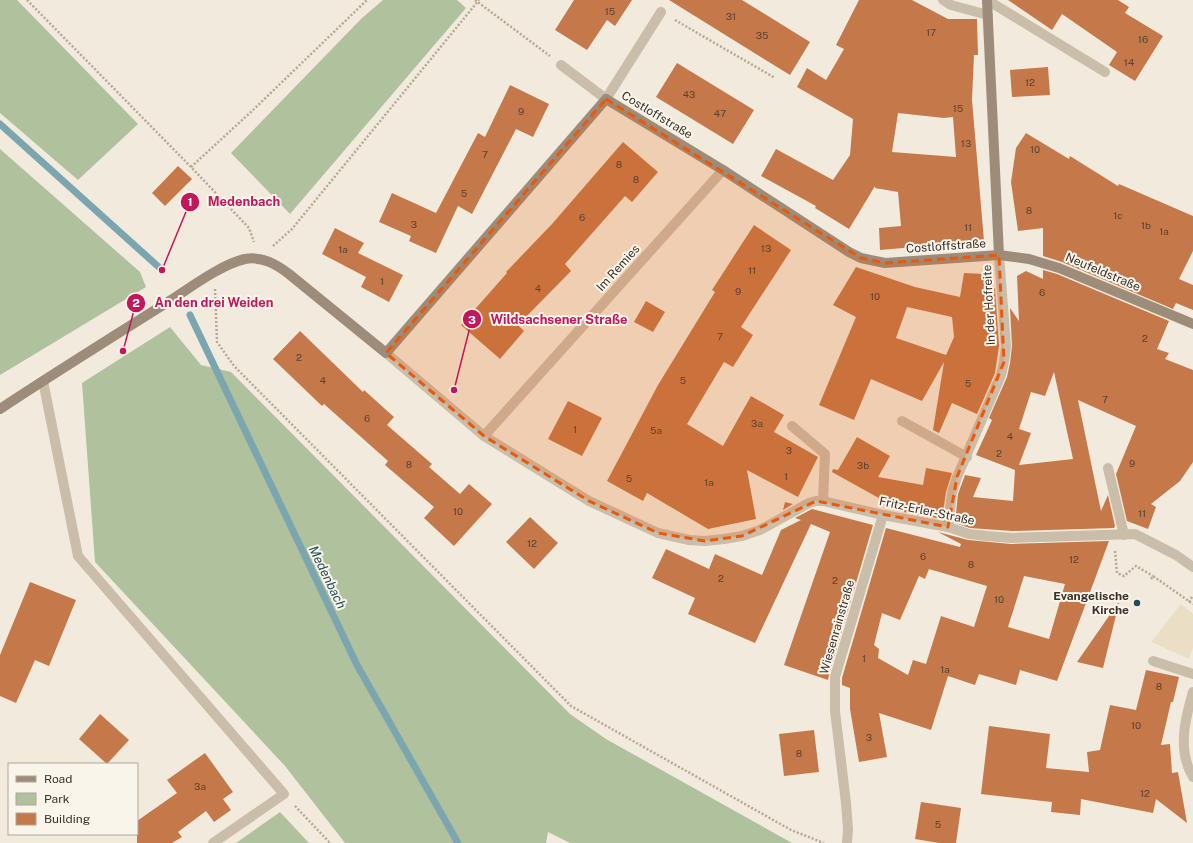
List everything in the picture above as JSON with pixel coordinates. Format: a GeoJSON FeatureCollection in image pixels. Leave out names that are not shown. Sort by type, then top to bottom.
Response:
{"type":"FeatureCollection","features":[{"type":"Feature","properties":{"kind":"main road","name":"In der Hofreite"},"geometry":{"type":"LineString","coordinates":[[987,0],[999,255]]}},
{"type":"Feature","properties":{"kind":"main road","name":"Costloffstraße"},"geometry":{"type":"LineString","coordinates":[[386,353],[606,99],[723,170],[849,252],[861,258],[885,263],[999,255]]}},
{"type":"Feature","properties":{"kind":"main road","name":"Neufeldstraße"},"geometry":{"type":"LineString","coordinates":[[999,255],[1028,259],[1059,268],[1193,324]]}},
{"type":"Feature","properties":{"kind":"main road"},"geometry":{"type":"LineString","coordinates":[[0,409],[214,273],[235,262],[246,259],[259,258],[274,263],[386,353]]}},
{"type":"Feature","properties":{"kind":"street"},"geometry":{"type":"LineString","coordinates":[[943,0],[951,5],[988,15]]}},
{"type":"Feature","properties":{"kind":"street"},"geometry":{"type":"LineString","coordinates":[[987,0],[1105,72]]}},
{"type":"Feature","properties":{"kind":"street"},"geometry":{"type":"LineString","coordinates":[[561,65],[606,99],[661,12]]}},
{"type":"Feature","properties":{"kind":"street","name":"Im Remies"},"geometry":{"type":"LineString","coordinates":[[484,436],[723,170]]}},
{"type":"Feature","properties":{"kind":"street","name":"In der Hofreite"},"geometry":{"type":"LineString","coordinates":[[948,527],[952,493],[957,477],[967,457],[1004,362],[1006,346],[999,255]]}},
{"type":"Feature","properties":{"kind":"street","name":"Fritz-Erler-Straße"},"geometry":{"type":"LineString","coordinates":[[386,353],[484,436],[589,501],[658,533],[689,540],[724,540],[760,530],[809,503],[823,501],[883,516],[948,527],[969,534],[1012,538],[1135,534],[1176,555],[1193,567]]}},
{"type":"Feature","properties":{"kind":"street"},"geometry":{"type":"LineString","coordinates":[[43,381],[78,556],[284,794],[213,843]]}},
{"type":"Feature","properties":{"kind":"street"},"geometry":{"type":"LineString","coordinates":[[902,421],[967,457]]}},
{"type":"Feature","properties":{"kind":"street"},"geometry":{"type":"LineString","coordinates":[[792,426],[825,454],[823,501]]}},
{"type":"Feature","properties":{"kind":"street"},"geometry":{"type":"LineString","coordinates":[[1108,468],[1124,535]]}},
{"type":"Feature","properties":{"kind":"street","name":"Wiesenrainstraße"},"geometry":{"type":"LineString","coordinates":[[847,843],[848,829],[846,803],[835,711],[835,677],[883,516]]}},
{"type":"Feature","properties":{"kind":"street"},"geometry":{"type":"LineString","coordinates":[[1153,661],[1193,674]]}},
{"type":"Feature","properties":{"kind":"street"},"geometry":{"type":"LineString","coordinates":[[1193,692],[1184,738],[1186,759],[1193,777]]}},
{"type":"Feature","properties":{"kind":"path"},"geometry":{"type":"LineString","coordinates":[[27,0],[191,166],[249,228],[259,258],[292,229],[477,1],[561,65]]}},
{"type":"Feature","properties":{"kind":"path"},"geometry":{"type":"LineString","coordinates":[[191,166],[258,105],[367,0]]}},
{"type":"Feature","properties":{"kind":"path"},"geometry":{"type":"LineString","coordinates":[[661,12],[775,78]]}},
{"type":"Feature","properties":{"kind":"path"},"geometry":{"type":"LineString","coordinates":[[214,273],[217,342],[234,366],[571,706],[791,830],[824,843]]}},
{"type":"Feature","properties":{"kind":"path"},"geometry":{"type":"LineString","coordinates":[[1113,535],[1117,573],[1124,576],[1136,566],[1193,604]]}},
{"type":"Feature","properties":{"kind":"path"},"geometry":{"type":"LineString","coordinates":[[1189,602],[1193,595]]}},
{"type":"Feature","properties":{"kind":"path"},"geometry":{"type":"LineString","coordinates":[[284,794],[330,843]]}},
{"type":"Feature","properties":{"kind":"highlighted area"},"geometry":{"type":"Polygon","coordinates":[[[606,99],[861,258],[885,263],[999,255],[1004,362],[957,477],[948,527],[816,501],[742,536],[705,541],[658,533],[589,501],[484,436],[386,353],[606,99]]]}},
{"type":"Feature","properties":{"kind":"green space"},"geometry":{"type":"Polygon","coordinates":[[[0,0],[17,0],[138,124],[78,180],[0,113],[0,0]]]}},
{"type":"Feature","properties":{"kind":"green space"},"geometry":{"type":"Polygon","coordinates":[[[383,0],[457,0],[466,8],[290,214],[231,153],[362,18],[383,0]]]}},
{"type":"Feature","properties":{"kind":"green space"},"geometry":{"type":"Polygon","coordinates":[[[0,149],[140,272],[146,287],[0,375],[0,149]]]}},
{"type":"Feature","properties":{"kind":"green space"},"geometry":{"type":"Polygon","coordinates":[[[170,327],[201,365],[231,372],[570,714],[606,739],[792,843],[570,843],[548,832],[546,843],[345,843],[285,766],[95,562],[82,383],[170,327]]]}},
{"type":"Feature","properties":{"kind":"green space"},"geometry":{"type":"Polygon","coordinates":[[[280,812],[309,843],[236,843],[280,812]]]}},
{"type":"Feature","properties":{"kind":"shaded area"},"geometry":{"type":"Polygon","coordinates":[[[1181,604],[1193,614],[1193,648],[1189,659],[1151,642],[1181,604]]]}},
{"type":"Feature","properties":{"kind":"building"},"geometry":{"type":"Polygon","coordinates":[[[574,0],[632,0],[615,26],[607,20],[587,50],[555,30],[574,0]]]}},
{"type":"Feature","properties":{"kind":"building"},"geometry":{"type":"Polygon","coordinates":[[[669,0],[742,0],[810,42],[790,75],[669,0]]]}},
{"type":"Feature","properties":{"kind":"building"},"geometry":{"type":"Polygon","coordinates":[[[859,0],[912,0],[948,19],[977,19],[978,55],[974,55],[972,100],[984,241],[880,250],[879,228],[901,226],[898,192],[875,188],[875,186],[849,229],[815,208],[816,206],[761,176],[776,149],[833,180],[850,155],[853,119],[797,87],[807,68],[826,80],[844,49],[836,45],[859,0]],[[898,113],[892,152],[956,157],[953,117],[944,118],[898,113]]]}},
{"type":"Feature","properties":{"kind":"building"},"geometry":{"type":"Polygon","coordinates":[[[1008,0],[1118,0],[1129,7],[1125,13],[1163,36],[1135,81],[1109,65],[1117,52],[1062,14],[1052,30],[1008,0]]]}},
{"type":"Feature","properties":{"kind":"building"},"geometry":{"type":"Polygon","coordinates":[[[677,63],[754,110],[733,144],[656,97],[677,63]]]}},
{"type":"Feature","properties":{"kind":"building"},"geometry":{"type":"Polygon","coordinates":[[[1048,67],[1050,95],[1012,97],[1010,70],[1048,67]]]}},
{"type":"Feature","properties":{"kind":"building"},"geometry":{"type":"Polygon","coordinates":[[[510,85],[549,104],[533,137],[516,129],[472,214],[458,206],[436,253],[409,241],[411,236],[379,222],[392,193],[436,213],[478,133],[485,137],[510,85]]]}},
{"type":"Feature","properties":{"kind":"building"},"geometry":{"type":"Polygon","coordinates":[[[1026,133],[1069,159],[1070,156],[1118,186],[1119,184],[1193,216],[1193,251],[1179,279],[1193,285],[1193,310],[1176,303],[1173,309],[1062,262],[1043,256],[1043,228],[1018,231],[1011,182],[1016,148],[1026,133]]]}},
{"type":"Feature","properties":{"kind":"building"},"geometry":{"type":"Polygon","coordinates":[[[623,142],[658,172],[632,202],[625,196],[565,264],[571,271],[518,325],[524,331],[500,359],[461,325],[507,273],[506,272],[552,224],[623,142]]]}},
{"type":"Feature","properties":{"kind":"building"},"geometry":{"type":"Polygon","coordinates":[[[178,166],[192,179],[165,206],[152,193],[178,166]]]}},
{"type":"Feature","properties":{"kind":"building"},"geometry":{"type":"Polygon","coordinates":[[[754,225],[791,250],[741,327],[753,335],[733,367],[724,362],[687,424],[723,446],[751,396],[784,415],[774,432],[818,457],[798,497],[747,470],[756,519],[708,529],[647,493],[643,501],[607,481],[658,385],[715,292],[712,290],[754,225]]]}},
{"type":"Feature","properties":{"kind":"building"},"geometry":{"type":"Polygon","coordinates":[[[335,228],[364,243],[358,253],[403,275],[389,302],[361,287],[366,277],[322,254],[335,228]]]}},
{"type":"Feature","properties":{"kind":"building"},"geometry":{"type":"Polygon","coordinates":[[[856,267],[915,287],[960,297],[964,273],[984,274],[995,289],[999,346],[995,373],[977,414],[952,403],[939,433],[933,430],[944,362],[922,401],[871,379],[854,420],[819,405],[856,317],[833,305],[856,267]],[[907,307],[896,338],[946,355],[954,337],[952,317],[907,307]]]}},
{"type":"Feature","properties":{"kind":"building"},"geometry":{"type":"Polygon","coordinates":[[[1043,270],[1057,274],[1169,321],[1157,349],[1169,353],[1165,359],[1193,370],[1193,462],[1180,481],[1151,504],[1156,507],[1148,529],[1127,521],[1116,474],[1136,426],[1078,400],[1101,511],[1108,495],[1115,526],[1114,528],[1012,531],[970,528],[955,523],[958,494],[965,475],[981,478],[973,497],[1013,501],[1015,470],[976,455],[992,420],[989,418],[1007,377],[1012,346],[1010,308],[1019,321],[1017,276],[1026,271],[1043,279],[1043,270]],[[1054,372],[1045,396],[1031,392],[1019,429],[1031,433],[1019,465],[1073,459],[1054,372]]]}},
{"type":"Feature","properties":{"kind":"building"},"geometry":{"type":"Polygon","coordinates":[[[646,301],[665,312],[653,332],[634,322],[646,301]]]}},
{"type":"Feature","properties":{"kind":"building"},"geometry":{"type":"Polygon","coordinates":[[[300,331],[363,392],[364,390],[394,417],[387,425],[432,464],[429,467],[460,494],[469,484],[492,504],[454,546],[424,518],[434,507],[385,465],[388,461],[324,404],[322,406],[273,359],[300,331]]]}},
{"type":"Feature","properties":{"kind":"building"},"geometry":{"type":"Polygon","coordinates":[[[568,401],[602,418],[582,456],[548,439],[568,401]]]}},
{"type":"Feature","properties":{"kind":"building"},"geometry":{"type":"Polygon","coordinates":[[[857,437],[890,456],[878,477],[923,485],[926,468],[952,473],[946,492],[942,519],[904,512],[832,472],[833,469],[838,470],[857,437]]]}},
{"type":"Feature","properties":{"kind":"building"},"geometry":{"type":"Polygon","coordinates":[[[785,502],[793,504],[783,510],[785,502]]]}},
{"type":"Feature","properties":{"kind":"building"},"geometry":{"type":"Polygon","coordinates":[[[812,509],[873,525],[828,680],[784,665],[830,532],[811,524],[755,643],[688,614],[695,598],[652,578],[666,549],[709,569],[715,554],[762,575],[781,530],[801,520],[795,518],[812,509]]]}},
{"type":"Feature","properties":{"kind":"building"},"geometry":{"type":"Polygon","coordinates":[[[530,517],[558,543],[534,569],[506,542],[530,517]]]}},
{"type":"Feature","properties":{"kind":"building"},"geometry":{"type":"Polygon","coordinates":[[[886,528],[960,547],[961,544],[938,532],[968,540],[1011,544],[1109,541],[1057,681],[1020,670],[1016,685],[979,674],[975,685],[948,676],[931,730],[879,713],[887,757],[859,762],[850,709],[850,688],[842,685],[842,678],[886,528]],[[929,569],[925,579],[919,576],[900,620],[882,613],[874,645],[879,649],[878,658],[908,675],[913,660],[926,664],[941,616],[974,627],[987,586],[929,569]],[[1024,576],[1008,627],[1049,639],[1065,584],[1024,576]]]}},
{"type":"Feature","properties":{"kind":"building"},"geometry":{"type":"Polygon","coordinates":[[[30,582],[76,600],[49,666],[35,660],[16,703],[0,696],[0,655],[30,582]]]}},
{"type":"Feature","properties":{"kind":"building"},"geometry":{"type":"Polygon","coordinates":[[[1118,603],[1103,668],[1077,662],[1118,603]]]}},
{"type":"Feature","properties":{"kind":"building"},"geometry":{"type":"Polygon","coordinates":[[[1146,670],[1179,677],[1173,702],[1171,702],[1161,745],[1170,744],[1172,773],[1178,772],[1187,823],[1156,799],[1153,813],[1081,799],[1080,815],[1051,812],[1052,802],[981,794],[989,726],[1050,734],[1046,768],[1089,772],[1087,752],[1100,750],[1110,705],[1136,710],[1146,670]]]}},
{"type":"Feature","properties":{"kind":"building"},"geometry":{"type":"Polygon","coordinates":[[[100,714],[129,740],[108,763],[106,763],[79,739],[100,714]]]}},
{"type":"Feature","properties":{"kind":"building"},"geometry":{"type":"Polygon","coordinates":[[[814,730],[819,772],[784,776],[779,734],[814,730]]]}},
{"type":"Feature","properties":{"kind":"building"},"geometry":{"type":"Polygon","coordinates":[[[205,753],[233,792],[223,799],[231,810],[214,822],[206,811],[178,832],[182,837],[172,843],[137,843],[138,820],[177,793],[167,780],[205,753]]]}},
{"type":"Feature","properties":{"kind":"building"},"geometry":{"type":"Polygon","coordinates":[[[921,802],[961,808],[956,843],[939,843],[915,839],[921,802]]]}},
{"type":"Feature","properties":{"kind":"waterway","name":"Medenbach"},"geometry":{"type":"LineString","coordinates":[[0,124],[162,270]]}},
{"type":"Feature","properties":{"kind":"waterway","name":"Medenbach"},"geometry":{"type":"LineString","coordinates":[[190,315],[357,665],[458,843]]}},
{"type":"Feature","properties":{"kind":"place","name":"Medenbach"},"geometry":{"type":"Point","coordinates":[162,270]}},
{"type":"Feature","properties":{"kind":"place","name":"An den drei Weiden"},"geometry":{"type":"Point","coordinates":[123,351]}},
{"type":"Feature","properties":{"kind":"place","name":"Wildsachsener Straße"},"geometry":{"type":"Point","coordinates":[454,390]}},
{"type":"Feature","properties":{"kind":"place","name":"Evangelische Kirche"},"geometry":{"type":"Point","coordinates":[1137,603]}}]}
